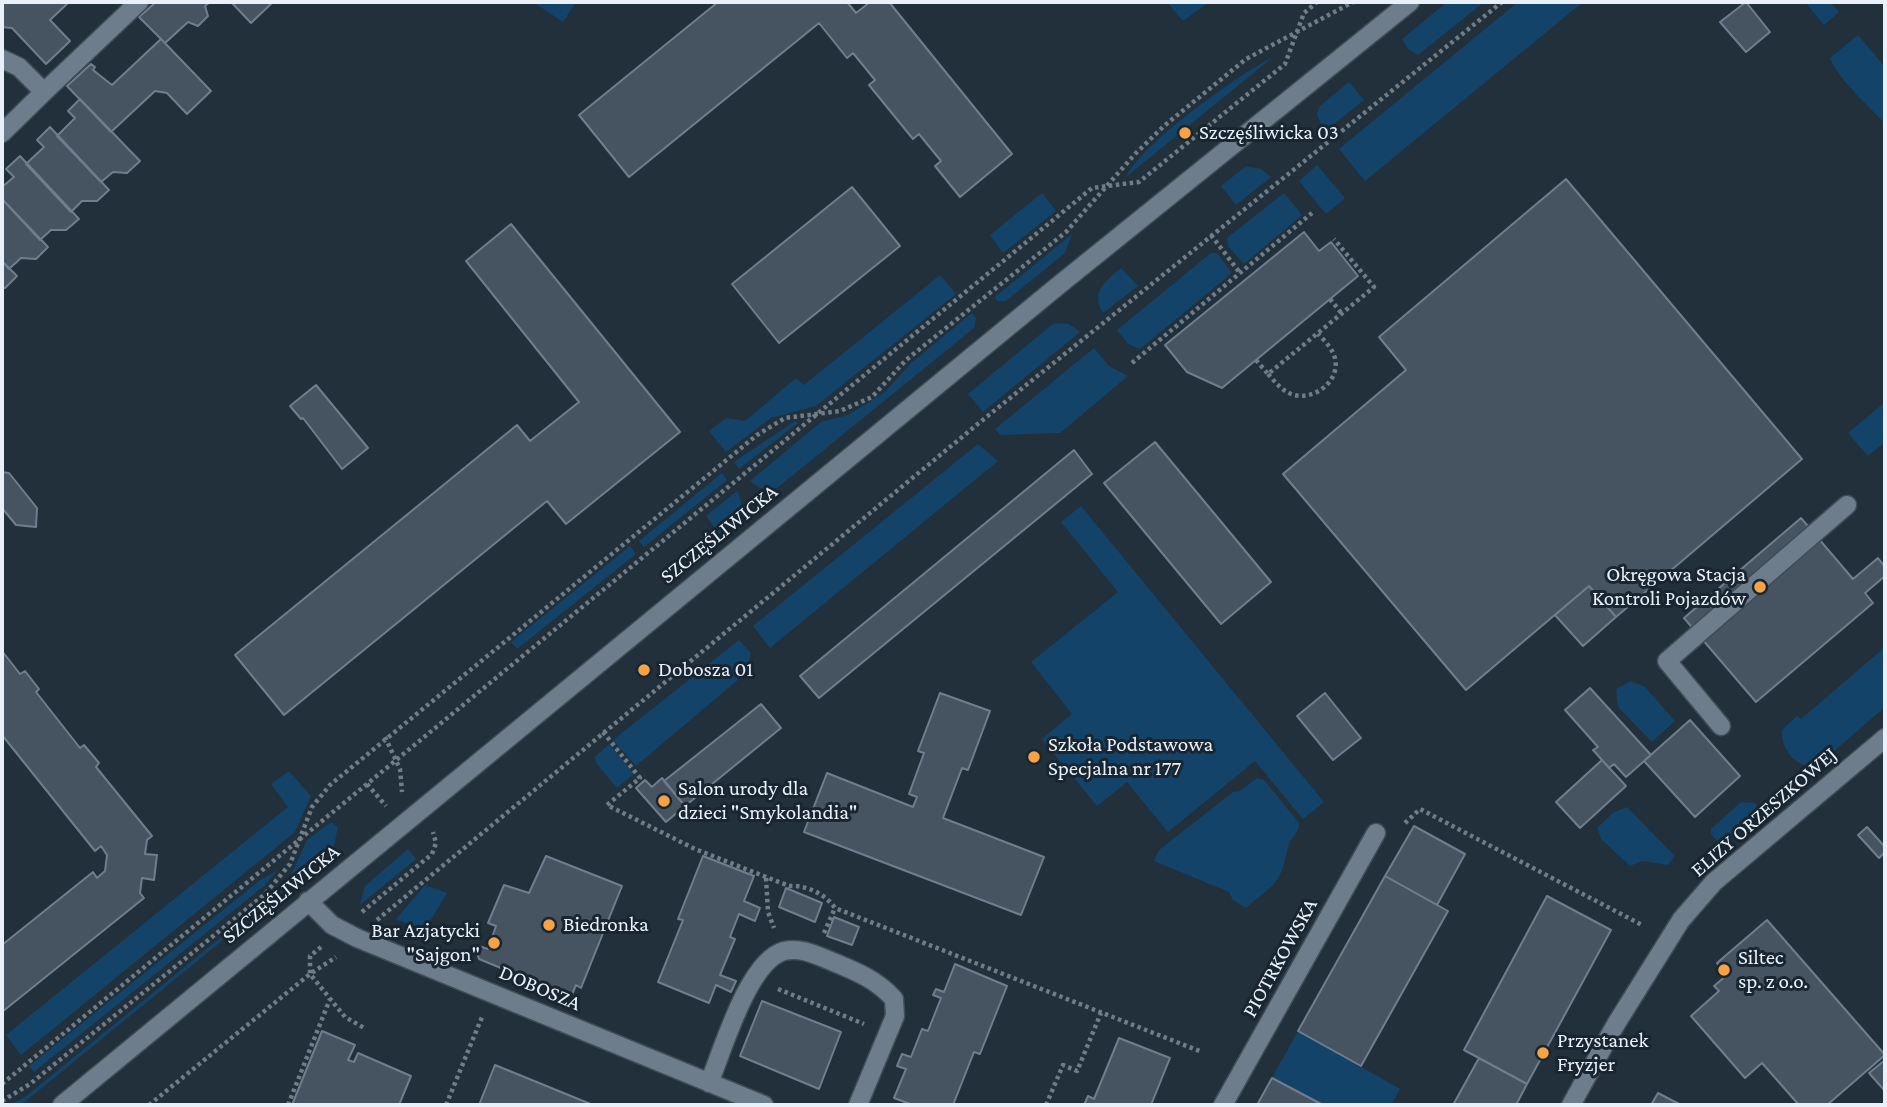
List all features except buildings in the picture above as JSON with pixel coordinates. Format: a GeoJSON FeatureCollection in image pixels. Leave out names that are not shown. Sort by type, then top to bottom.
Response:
{"type":"FeatureCollection","features":[{"type":"Feature","properties":{"kind":"street"},"geometry":{"type":"LineString","coordinates":[[2,133],[139,2]]}},
{"type":"Feature","properties":{"kind":"street","name":"SZCZĘŚLIWICKA"},"geometry":{"type":"LineString","coordinates":[[62,1105],[1409,2]]}},
{"type":"Feature","properties":{"kind":"street"},"geometry":{"type":"LineString","coordinates":[[2,59],[19,67],[44,92]]}},
{"type":"Feature","properties":{"kind":"street"},"geometry":{"type":"LineString","coordinates":[[1721,726],[1667,661],[1847,505]]}},
{"type":"Feature","properties":{"kind":"street","name":"ELIZY ORZESZKOWEJ"},"geometry":{"type":"LineString","coordinates":[[1571,1105],[1666,940],[1714,882],[1885,738]]}},
{"type":"Feature","properties":{"kind":"street","name":"PIOTRKOWSKA"},"geometry":{"type":"LineString","coordinates":[[1223,1105],[1376,833]]}},
{"type":"Feature","properties":{"kind":"street","name":"DOBOSZA"},"geometry":{"type":"LineString","coordinates":[[308,901],[336,928],[764,1105]]}},
{"type":"Feature","properties":{"kind":"street"},"geometry":{"type":"LineString","coordinates":[[709,1083],[754,979],[771,958],[785,951],[803,950],[871,978],[894,999],[896,1007],[858,1105]]}},
{"type":"Feature","properties":{"kind":"path"},"geometry":{"type":"LineString","coordinates":[[2,1084],[1092,188],[1139,182],[1285,64],[1304,13],[1318,2]]}},
{"type":"Feature","properties":{"kind":"path"},"geometry":{"type":"LineString","coordinates":[[2,1101],[30,1084],[264,895],[290,864],[312,807],[321,793],[385,737],[757,435],[785,418],[853,408],[872,397],[906,360],[1066,232],[1164,126],[1246,59],[1353,2]]}},
{"type":"Feature","properties":{"kind":"path"},"geometry":{"type":"LineString","coordinates":[[371,925],[1211,235],[1502,2]]}},
{"type":"Feature","properties":{"kind":"path"},"geometry":{"type":"LineString","coordinates":[[1132,363],[1312,213]]}},
{"type":"Feature","properties":{"kind":"path"},"geometry":{"type":"LineString","coordinates":[[1211,235],[1240,273]]}},
{"type":"Feature","properties":{"kind":"path"},"geometry":{"type":"LineString","coordinates":[[1268,374],[1374,287],[1334,239]]}},
{"type":"Feature","properties":{"kind":"path"},"geometry":{"type":"LineString","coordinates":[[1330,299],[1342,314]]}},
{"type":"Feature","properties":{"kind":"path"},"geometry":{"type":"LineString","coordinates":[[1256,359],[1282,389],[1292,395],[1317,394],[1334,375],[1336,361],[1333,352],[1318,334]]}},
{"type":"Feature","properties":{"kind":"path"},"geometry":{"type":"LineString","coordinates":[[603,732],[640,778],[607,805],[695,849],[827,897],[835,908],[1202,1052]]}},
{"type":"Feature","properties":{"kind":"path"},"geometry":{"type":"LineString","coordinates":[[385,737],[396,759],[403,794]]}},
{"type":"Feature","properties":{"kind":"path"},"geometry":{"type":"LineString","coordinates":[[366,784],[386,807]]}},
{"type":"Feature","properties":{"kind":"path"},"geometry":{"type":"LineString","coordinates":[[1405,823],[1420,809],[1642,925]]}},
{"type":"Feature","properties":{"kind":"path"},"geometry":{"type":"LineString","coordinates":[[362,912],[432,854],[436,843],[432,830]]}},
{"type":"Feature","properties":{"kind":"path"},"geometry":{"type":"LineString","coordinates":[[766,877],[768,912],[785,951]]}},
{"type":"Feature","properties":{"kind":"path"},"geometry":{"type":"LineString","coordinates":[[149,1105],[310,974],[345,949]]}},
{"type":"Feature","properties":{"kind":"path"},"geometry":{"type":"LineString","coordinates":[[310,957],[310,974],[345,1017],[366,1029]]}},
{"type":"Feature","properties":{"kind":"path"},"geometry":{"type":"LineString","coordinates":[[754,979],[887,1033]]}},
{"type":"Feature","properties":{"kind":"path"},"geometry":{"type":"LineString","coordinates":[[288,1105],[330,999]]}},
{"type":"Feature","properties":{"kind":"path"},"geometry":{"type":"LineString","coordinates":[[1046,1105],[1063,1065],[1077,1071],[1101,1013]]}},
{"type":"Feature","properties":{"kind":"path"},"geometry":{"type":"LineString","coordinates":[[446,1105],[482,1016]]}},
{"type":"Feature","properties":{"kind":"shaded area"},"geometry":{"type":"Polygon","coordinates":[[[533,2],[576,2],[563,22],[533,2]]]}},
{"type":"Feature","properties":{"kind":"shaded area"},"geometry":{"type":"Polygon","coordinates":[[[1167,2],[1209,2],[1183,21],[1167,2]]]}},
{"type":"Feature","properties":{"kind":"shaded area"},"geometry":{"type":"Polygon","coordinates":[[[1447,2],[1484,2],[1418,55],[1408,49],[1402,39],[1447,2]]]}},
{"type":"Feature","properties":{"kind":"shaded area"},"geometry":{"type":"Polygon","coordinates":[[[1518,2],[1583,2],[1365,181],[1339,149],[1518,2]]]}},
{"type":"Feature","properties":{"kind":"shaded area"},"geometry":{"type":"Polygon","coordinates":[[[1805,2],[1830,2],[1839,12],[1824,25],[1805,2]]]}},
{"type":"Feature","properties":{"kind":"shaded area"},"geometry":{"type":"Polygon","coordinates":[[[1858,35],[1885,67],[1885,124],[1847,84],[1830,58],[1858,35]]]}},
{"type":"Feature","properties":{"kind":"shaded area"},"geometry":{"type":"Polygon","coordinates":[[[1273,57],[1126,177],[1151,147],[1192,111],[1273,57]]]}},
{"type":"Feature","properties":{"kind":"shaded area"},"geometry":{"type":"Polygon","coordinates":[[[1349,82],[1364,100],[1324,132],[1317,114],[1320,106],[1349,82]]]}},
{"type":"Feature","properties":{"kind":"shaded area"},"geometry":{"type":"Polygon","coordinates":[[[1317,165],[1345,198],[1326,214],[1299,181],[1317,165]]]}},
{"type":"Feature","properties":{"kind":"shaded area"},"geometry":{"type":"Polygon","coordinates":[[[1246,166],[1261,169],[1271,177],[1236,205],[1221,186],[1246,166]]]}},
{"type":"Feature","properties":{"kind":"shaded area"},"geometry":{"type":"Polygon","coordinates":[[[1042,193],[1056,211],[1003,253],[990,235],[1042,193]]]}},
{"type":"Feature","properties":{"kind":"shaded area"},"geometry":{"type":"Polygon","coordinates":[[[1284,193],[1302,215],[1244,264],[1228,246],[1227,238],[1284,193]]]}},
{"type":"Feature","properties":{"kind":"shaded area"},"geometry":{"type":"Polygon","coordinates":[[[1072,234],[1065,253],[1006,301],[997,301],[995,297],[1072,234]]]}},
{"type":"Feature","properties":{"kind":"shaded area"},"geometry":{"type":"Polygon","coordinates":[[[1211,253],[1217,253],[1232,273],[1140,349],[1128,344],[1117,330],[1211,253]]]}},
{"type":"Feature","properties":{"kind":"shaded area"},"geometry":{"type":"Polygon","coordinates":[[[1121,268],[1138,286],[1103,313],[1098,299],[1101,288],[1121,268]]]}},
{"type":"Feature","properties":{"kind":"shaded area"},"geometry":{"type":"Polygon","coordinates":[[[940,275],[956,294],[816,406],[771,418],[726,452],[709,431],[726,418],[745,421],[796,378],[804,385],[940,275]]]}},
{"type":"Feature","properties":{"kind":"shaded area"},"geometry":{"type":"Polygon","coordinates":[[[972,313],[976,318],[974,328],[777,488],[762,489],[750,481],[821,422],[848,415],[885,392],[911,363],[972,313]]]}},
{"type":"Feature","properties":{"kind":"shaded area"},"geometry":{"type":"Polygon","coordinates":[[[1054,323],[1069,324],[1080,332],[983,412],[968,394],[1054,323]]]}},
{"type":"Feature","properties":{"kind":"shaded area"},"geometry":{"type":"Polygon","coordinates":[[[1094,348],[1109,366],[1128,376],[1060,433],[1000,435],[995,429],[1094,348]]]}},
{"type":"Feature","properties":{"kind":"shaded area"},"geometry":{"type":"Polygon","coordinates":[[[1885,402],[1885,442],[1868,456],[1848,433],[1885,402]]]}},
{"type":"Feature","properties":{"kind":"shaded area"},"geometry":{"type":"Polygon","coordinates":[[[795,421],[798,423],[739,469],[734,462],[795,421]]]}},
{"type":"Feature","properties":{"kind":"shaded area"},"geometry":{"type":"Polygon","coordinates":[[[978,444],[998,461],[770,648],[753,626],[978,444]]]}},
{"type":"Feature","properties":{"kind":"shaded area"},"geometry":{"type":"Polygon","coordinates":[[[722,473],[727,480],[644,547],[639,541],[722,473]]]}},
{"type":"Feature","properties":{"kind":"shaded area"},"geometry":{"type":"Polygon","coordinates":[[[737,491],[741,505],[739,516],[720,535],[706,516],[737,491]]]}},
{"type":"Feature","properties":{"kind":"shaded area"},"geometry":{"type":"Polygon","coordinates":[[[1081,506],[1324,802],[1303,819],[1255,761],[1168,832],[1127,782],[1097,806],[1042,739],[1072,714],[1031,662],[1118,592],[1061,522],[1081,506]]]}},
{"type":"Feature","properties":{"kind":"shaded area"},"geometry":{"type":"Polygon","coordinates":[[[630,546],[636,554],[517,649],[511,642],[630,546]]]}},
{"type":"Feature","properties":{"kind":"shaded area"},"geometry":{"type":"Polygon","coordinates":[[[739,640],[751,653],[746,673],[636,766],[613,740],[739,640]]]}},
{"type":"Feature","properties":{"kind":"shaded area"},"geometry":{"type":"Polygon","coordinates":[[[1885,647],[1885,707],[1819,764],[1804,765],[1792,758],[1784,745],[1782,730],[1797,716],[1801,719],[1885,647]]]}},
{"type":"Feature","properties":{"kind":"shaded area"},"geometry":{"type":"Polygon","coordinates":[[[1631,681],[1645,687],[1675,721],[1652,742],[1618,707],[1616,689],[1631,681]]]}},
{"type":"Feature","properties":{"kind":"shaded area"},"geometry":{"type":"Polygon","coordinates":[[[609,744],[634,774],[617,788],[596,763],[595,757],[609,744]]]}},
{"type":"Feature","properties":{"kind":"shaded area"},"geometry":{"type":"Polygon","coordinates":[[[289,771],[311,796],[295,832],[21,1055],[6,1035],[288,807],[271,784],[289,771]]]}},
{"type":"Feature","properties":{"kind":"shaded area"},"geometry":{"type":"Polygon","coordinates":[[[1257,778],[1264,780],[1299,823],[1279,877],[1246,908],[1233,900],[1229,892],[1154,861],[1159,850],[1233,792],[1240,791],[1257,778]]]}},
{"type":"Feature","properties":{"kind":"shaded area"},"geometry":{"type":"Polygon","coordinates":[[[1741,802],[1755,803],[1761,814],[1723,847],[1711,834],[1711,829],[1741,802]]]}},
{"type":"Feature","properties":{"kind":"shaded area"},"geometry":{"type":"Polygon","coordinates":[[[1627,807],[1675,856],[1668,865],[1642,861],[1630,866],[1602,840],[1597,828],[1614,812],[1627,807]]]}},
{"type":"Feature","properties":{"kind":"shaded area"},"geometry":{"type":"Polygon","coordinates":[[[331,822],[338,827],[333,850],[21,1105],[9,1105],[25,1097],[274,894],[291,875],[307,840],[331,822]]]}},
{"type":"Feature","properties":{"kind":"shaded area"},"geometry":{"type":"Polygon","coordinates":[[[408,849],[416,859],[360,905],[365,886],[408,849]]]}},
{"type":"Feature","properties":{"kind":"shaded area"},"geometry":{"type":"Polygon","coordinates":[[[278,870],[264,886],[34,1072],[29,1066],[259,881],[278,870]]]}},
{"type":"Feature","properties":{"kind":"shaded area"},"geometry":{"type":"Polygon","coordinates":[[[425,885],[447,893],[424,931],[396,919],[425,885]]]}},
{"type":"Feature","properties":{"kind":"shaded area"},"geometry":{"type":"Polygon","coordinates":[[[1298,1031],[1400,1089],[1391,1105],[1324,1105],[1272,1078],[1298,1031]]]}},
{"type":"Feature","properties":{"kind":"place","name":"Szczęśliwicka 03"},"geometry":{"type":"Point","coordinates":[1185,133]}},
{"type":"Feature","properties":{"kind":"place","name":"Okręgowa Stacja Kontroli Pojazdów"},"geometry":{"type":"Point","coordinates":[1760,587]}},
{"type":"Feature","properties":{"kind":"place","name":"Dobosza 01"},"geometry":{"type":"Point","coordinates":[644,670]}},
{"type":"Feature","properties":{"kind":"place","name":"Szkoła Podstawowa Specjalna nr 177"},"geometry":{"type":"Point","coordinates":[1034,757]}},
{"type":"Feature","properties":{"kind":"place","name":"Salon urody dla dzieci \"Smykolandia\""},"geometry":{"type":"Point","coordinates":[664,801]}},
{"type":"Feature","properties":{"kind":"place","name":"Biedronka"},"geometry":{"type":"Point","coordinates":[549,925]}},
{"type":"Feature","properties":{"kind":"place","name":"Bar Azjatycki \"Sajgon\""},"geometry":{"type":"Point","coordinates":[494,943]}},
{"type":"Feature","properties":{"kind":"place","name":"Siltec sp. z o.o."},"geometry":{"type":"Point","coordinates":[1724,970]}},
{"type":"Feature","properties":{"kind":"place","name":"Przystanek Fryzjer"},"geometry":{"type":"Point","coordinates":[1543,1053]}}]}
